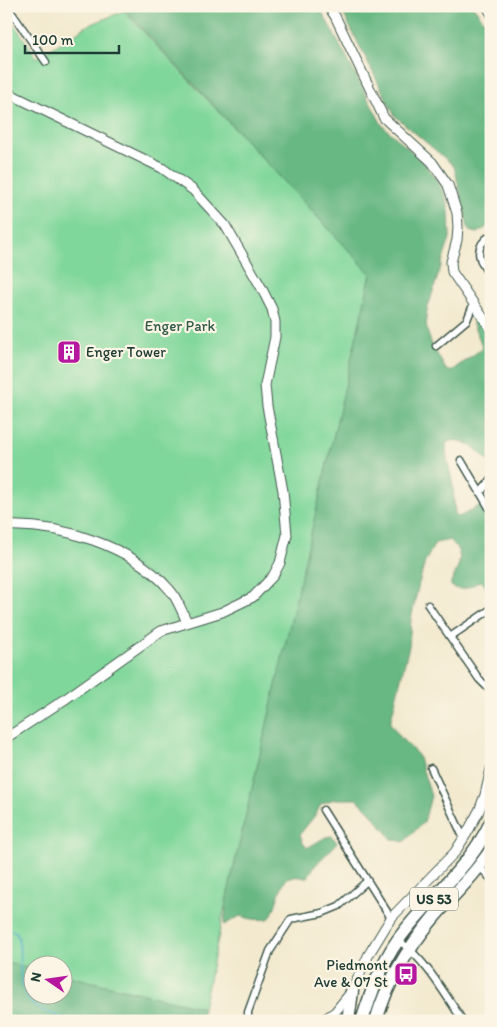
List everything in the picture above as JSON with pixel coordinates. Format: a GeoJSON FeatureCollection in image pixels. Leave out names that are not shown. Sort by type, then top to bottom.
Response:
{"type":"FeatureCollection","features":[{"type":"Feature","properties":{"kind":"highway","name":"US 53"},"geometry":{"type":"LineString","coordinates":[[362,1021],[381,969],[398,940],[469,858],[491,822]]}},
{"type":"Feature","properties":{"kind":"highway","name":"US 53"},"geometry":{"type":"LineString","coordinates":[[376,1021],[394,974],[410,948],[434,917],[480,866],[491,850]]}},
{"type":"Feature","properties":{"kind":"highway"},"geometry":{"type":"LineString","coordinates":[[348,1021],[352,991]]}},
{"type":"Feature","properties":{"kind":"street"},"geometry":{"type":"LineString","coordinates":[[7,6],[46,62]]}},
{"type":"Feature","properties":{"kind":"street"},"geometry":{"type":"LineString","coordinates":[[328,6],[335,16],[384,118],[432,162],[448,185],[457,213],[458,227],[457,240],[451,262],[452,272],[491,329]]}},
{"type":"Feature","properties":{"kind":"street"},"geometry":{"type":"LineString","coordinates":[[487,6],[491,12]]}},
{"type":"Feature","properties":{"kind":"street"},"geometry":{"type":"LineString","coordinates":[[6,92],[149,160],[193,190],[225,225],[272,309],[275,322],[275,337],[269,362],[266,392],[267,406],[284,491],[287,535],[285,549],[273,576],[253,597],[222,612],[161,631],[64,700],[6,738]]}},
{"type":"Feature","properties":{"kind":"street"},"geometry":{"type":"LineString","coordinates":[[491,235],[483,242],[480,250],[480,262],[491,278]]}},
{"type":"Feature","properties":{"kind":"street"},"geometry":{"type":"LineString","coordinates":[[436,346],[467,320],[473,305]]}},
{"type":"Feature","properties":{"kind":"street"},"geometry":{"type":"LineString","coordinates":[[461,460],[491,511]]}},
{"type":"Feature","properties":{"kind":"street"},"geometry":{"type":"LineString","coordinates":[[480,493],[491,480]]}},
{"type":"Feature","properties":{"kind":"street"},"geometry":{"type":"LineString","coordinates":[[6,526],[28,525],[73,534],[118,552],[153,574],[170,590],[187,622]]}},
{"type":"Feature","properties":{"kind":"street"},"geometry":{"type":"LineString","coordinates":[[428,605],[480,679],[491,691]]}},
{"type":"Feature","properties":{"kind":"street"},"geometry":{"type":"LineString","coordinates":[[450,637],[491,609]]}},
{"type":"Feature","properties":{"kind":"street"},"geometry":{"type":"LineString","coordinates":[[431,768],[464,839]]}},
{"type":"Feature","properties":{"kind":"street"},"geometry":{"type":"LineString","coordinates":[[322,1021],[335,1012],[352,991],[369,954],[391,918],[455,852],[464,839],[479,811],[491,769]]}},
{"type":"Feature","properties":{"kind":"street"},"geometry":{"type":"LineString","coordinates":[[322,810],[391,918]]}},
{"type":"Feature","properties":{"kind":"street"},"geometry":{"type":"LineString","coordinates":[[469,858],[480,866],[491,879]]}},
{"type":"Feature","properties":{"kind":"street"},"geometry":{"type":"LineString","coordinates":[[248,1021],[248,1012],[270,951],[291,919],[322,913],[339,906],[367,881]]}},
{"type":"Feature","properties":{"kind":"street"},"geometry":{"type":"LineString","coordinates":[[398,940],[410,948],[428,970],[463,1021]]}},
{"type":"Feature","properties":{"kind":"green space"},"geometry":{"type":"Polygon","coordinates":[[[121,6],[319,6],[382,125],[423,162],[436,179],[445,196],[449,210],[450,238],[427,310],[426,319],[428,334],[433,347],[447,371],[451,371],[483,348],[473,324],[473,319],[475,318],[491,339],[491,464],[471,446],[459,441],[446,443],[446,453],[453,486],[455,515],[461,516],[481,505],[491,518],[491,594],[481,580],[463,589],[451,586],[460,560],[458,550],[450,540],[435,543],[425,562],[419,583],[411,619],[409,646],[390,723],[401,738],[418,755],[431,796],[424,822],[404,842],[392,839],[357,799],[334,799],[321,804],[316,814],[300,834],[303,843],[307,848],[326,837],[332,836],[337,843],[317,863],[308,877],[292,877],[285,880],[270,918],[255,919],[240,916],[224,925],[227,897],[371,274],[121,6]]]}},
{"type":"Feature","properties":{"kind":"green space"},"geometry":{"type":"Polygon","coordinates":[[[337,6],[473,6],[491,31],[491,224],[478,233],[469,231],[454,166],[395,116],[344,15],[337,6]]]}},
{"type":"Feature","properties":{"kind":"green space","name":"Enger Park"},"geometry":{"type":"Polygon","coordinates":[[[124,11],[371,274],[203,1008],[72,977],[72,954],[22,954],[22,966],[6,962],[6,13],[37,58],[87,26],[124,11]]]}},
{"type":"Feature","properties":{"kind":"green space"},"geometry":{"type":"Polygon","coordinates":[[[6,962],[22,966],[22,1004],[72,1004],[72,977],[203,1008],[201,1021],[6,1021],[6,962]]]}},
{"type":"Feature","properties":{"kind":"waterway"},"geometry":{"type":"LineString","coordinates":[[6,931],[11,930],[17,933],[22,981],[28,999],[40,1009],[70,1021]]}},
{"type":"Feature","properties":{"kind":"place","name":"Enger Tower"},"geometry":{"type":"Point","coordinates":[69,352]}},
{"type":"Feature","properties":{"kind":"place","name":"Piedmont Ave & 07 St"},"geometry":{"type":"Point","coordinates":[406,974]}}]}
